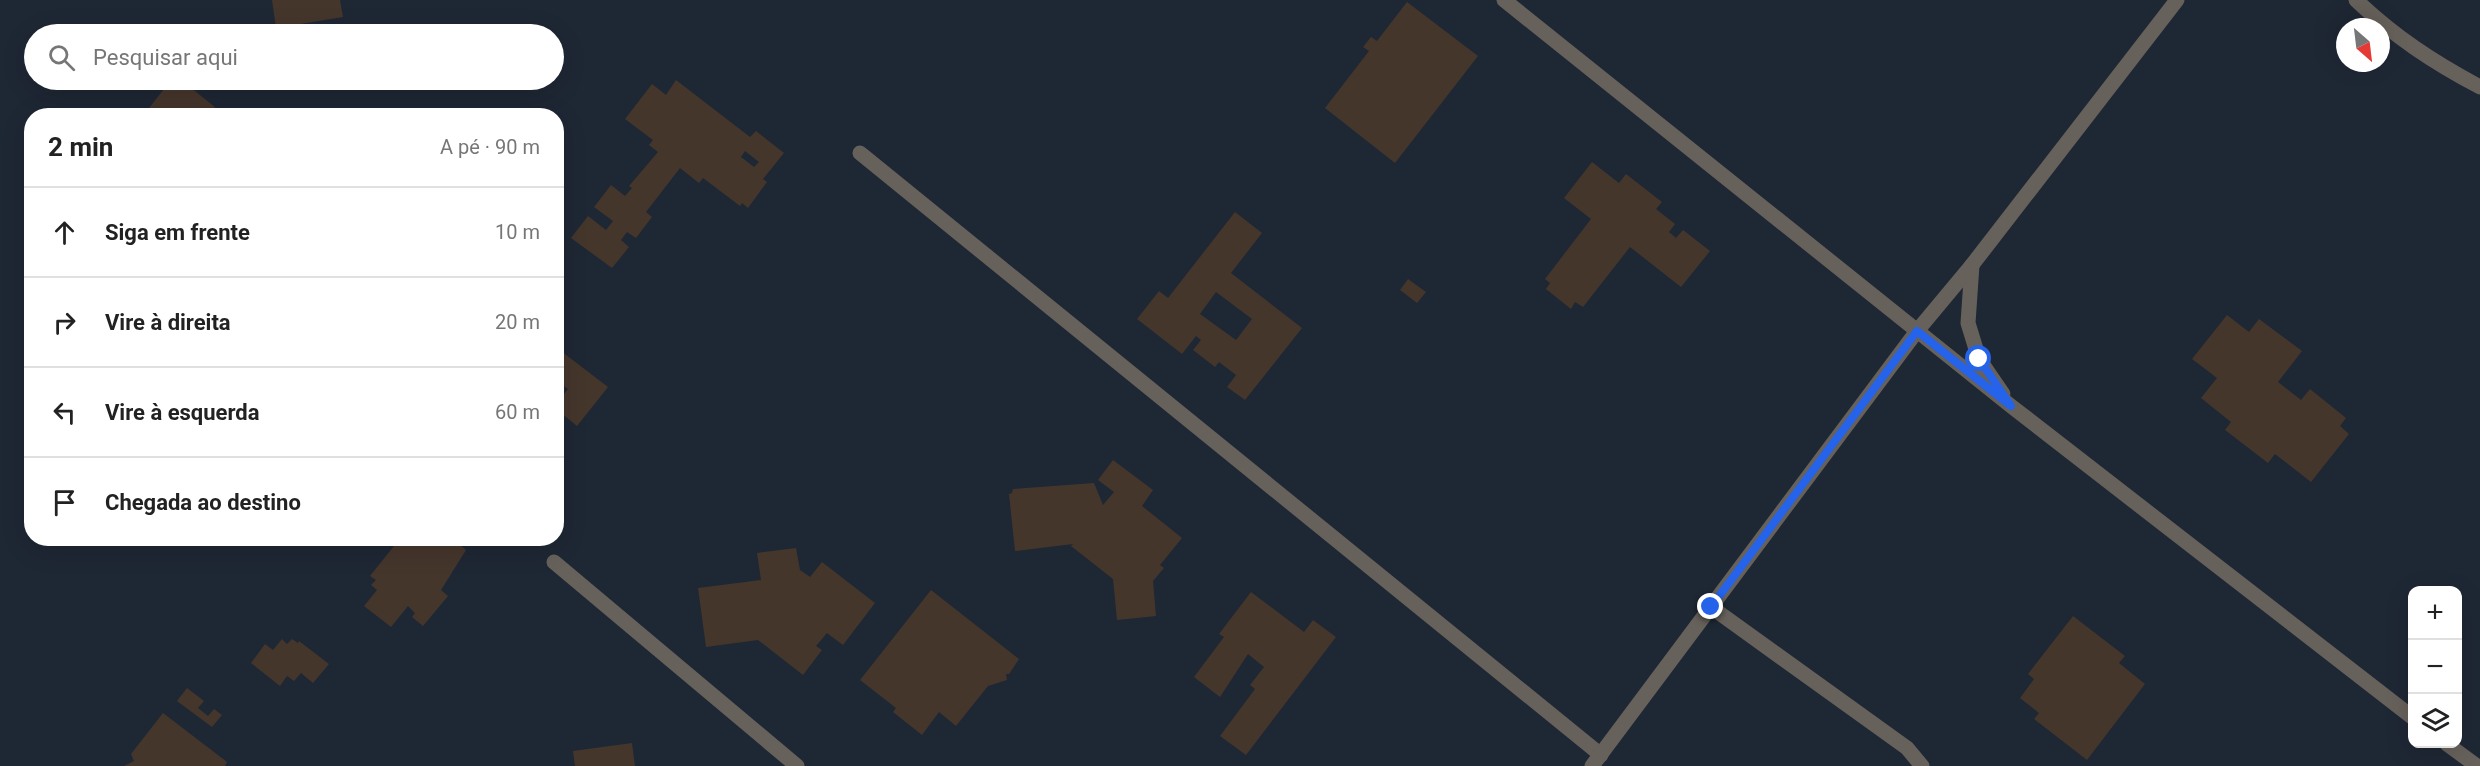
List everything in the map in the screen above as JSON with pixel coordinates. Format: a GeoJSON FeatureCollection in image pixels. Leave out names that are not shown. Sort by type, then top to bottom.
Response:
{"type":"FeatureCollection","features":[{"type":"Feature","properties":{"kind":"street"},"geometry":{"type":"LineString","coordinates":[[1504,0],[2011,406],[2408,714]]}},
{"type":"Feature","properties":{"kind":"street"},"geometry":{"type":"LineString","coordinates":[[860,153],[1597,761],[1917,331],[1972,265],[2177,0]]}},
{"type":"Feature","properties":{"kind":"street"},"geometry":{"type":"LineString","coordinates":[[2356,0],[2381,24],[2431,61],[2480,87]]}},
{"type":"Feature","properties":{"kind":"street"},"geometry":{"type":"LineString","coordinates":[[1972,265],[1968,323],[1979,359],[2011,406]]}},
{"type":"Feature","properties":{"kind":"street"},"geometry":{"type":"LineString","coordinates":[[554,562],[797,766]]}},
{"type":"Feature","properties":{"kind":"street"},"geometry":{"type":"LineString","coordinates":[[1711,607],[1907,748],[1922,766]]}},
{"type":"Feature","properties":{"kind":"street"},"geometry":{"type":"LineString","coordinates":[[2452,748],[2476,766]]}},
{"type":"Feature","properties":{"kind":"building"},"geometry":{"type":"Polygon","coordinates":[[[272,0],[340,0],[343,17],[300,24],[275,24],[272,0]]]}},
{"type":"Feature","properties":{"kind":"building"},"geometry":{"type":"Polygon","coordinates":[[[1407,2],[1478,56],[1395,163],[1325,108],[1369,51],[1363,47],[1371,37],[1377,41],[1407,2]]]}},
{"type":"Feature","properties":{"kind":"building"},"geometry":{"type":"Polygon","coordinates":[[[676,80],[750,137],[756,131],[784,153],[763,179],[767,182],[748,208],[742,203],[740,206],[703,178],[699,183],[680,168],[646,212],[652,217],[636,238],[627,232],[621,240],[629,247],[612,268],[571,238],[588,216],[606,230],[613,221],[594,207],[611,185],[625,196],[632,188],[629,186],[658,152],[649,145],[653,140],[625,119],[652,84],[666,95],[676,80]],[[745,151],[741,157],[754,167],[759,162],[745,151]]]}},
{"type":"Feature","properties":{"kind":"building"},"geometry":{"type":"Polygon","coordinates":[[[163,90],[194,90],[215,107],[214,108],[149,108],[163,90]]]}},
{"type":"Feature","properties":{"kind":"building"},"geometry":{"type":"Polygon","coordinates":[[[1592,162],[1619,183],[1626,174],[1662,202],[1656,209],[1675,224],[1669,232],[1676,238],[1683,230],[1710,251],[1681,287],[1630,247],[1583,307],[1575,302],[1571,309],[1546,289],[1550,283],[1545,279],[1591,219],[1564,198],[1592,162]]]}},
{"type":"Feature","properties":{"kind":"building"},"geometry":{"type":"Polygon","coordinates":[[[1235,212],[1262,233],[1231,273],[1302,328],[1245,400],[1227,387],[1236,375],[1219,362],[1215,367],[1193,350],[1201,340],[1196,336],[1182,354],[1137,319],[1159,291],[1168,298],[1235,212]],[[1216,292],[1200,314],[1236,340],[1252,319],[1216,292]]]}},
{"type":"Feature","properties":{"kind":"building"},"geometry":{"type":"Polygon","coordinates":[[[1408,279],[1426,292],[1417,303],[1400,290],[1408,279]]]}},
{"type":"Feature","properties":{"kind":"building"},"geometry":{"type":"Polygon","coordinates":[[[2227,315],[2249,332],[2259,319],[2302,351],[2278,382],[2301,400],[2310,389],[2346,418],[2340,426],[2349,434],[2311,482],[2275,454],[2268,463],[2225,430],[2231,422],[2201,398],[2217,378],[2192,359],[2227,315]]]}},
{"type":"Feature","properties":{"kind":"building"},"geometry":{"type":"Polygon","coordinates":[[[564,353],[608,387],[577,426],[564,415],[564,394],[568,389],[564,386],[564,353]]]}},
{"type":"Feature","properties":{"kind":"building"},"geometry":{"type":"Polygon","coordinates":[[[1113,460],[1153,490],[1142,506],[1182,538],[1160,565],[1164,568],[1153,581],[1156,616],[1117,620],[1113,579],[1071,546],[1073,544],[1015,551],[1009,494],[1013,489],[1094,483],[1103,505],[1114,492],[1098,480],[1113,460]]]}},
{"type":"Feature","properties":{"kind":"building"},"geometry":{"type":"Polygon","coordinates":[[[394,546],[461,546],[466,550],[441,590],[448,596],[423,626],[412,617],[415,613],[408,606],[391,627],[364,606],[377,590],[371,585],[376,580],[370,576],[394,546]]]}},
{"type":"Feature","properties":{"kind":"building"},"geometry":{"type":"Polygon","coordinates":[[[796,548],[800,570],[810,577],[822,562],[875,603],[843,645],[827,633],[816,646],[822,650],[803,675],[758,640],[706,647],[698,588],[761,580],[757,553],[796,548]]]}},
{"type":"Feature","properties":{"kind":"building"},"geometry":{"type":"Polygon","coordinates":[[[931,590],[1019,659],[1009,674],[1006,674],[1007,680],[988,686],[956,726],[939,712],[922,735],[893,712],[896,708],[860,680],[931,590]]]}},
{"type":"Feature","properties":{"kind":"building"},"geometry":{"type":"Polygon","coordinates":[[[1251,592],[1304,632],[1313,620],[1336,637],[1246,755],[1220,736],[1255,689],[1250,685],[1264,667],[1248,654],[1220,697],[1194,677],[1224,637],[1219,634],[1251,592]]]}},
{"type":"Feature","properties":{"kind":"building"},"geometry":{"type":"Polygon","coordinates":[[[2073,616],[2125,656],[2119,663],[2145,684],[2087,760],[2034,719],[2039,713],[2020,698],[2034,679],[2028,674],[2073,616]]]}},
{"type":"Feature","properties":{"kind":"building"},"geometry":{"type":"Polygon","coordinates":[[[282,639],[287,644],[292,639],[298,643],[299,641],[329,664],[313,683],[301,673],[294,681],[287,676],[280,686],[251,663],[265,644],[273,650],[282,639]]]}},
{"type":"Feature","properties":{"kind":"building"},"geometry":{"type":"Polygon","coordinates":[[[187,688],[204,701],[198,708],[208,716],[214,709],[222,715],[212,727],[177,701],[187,688]]]}},
{"type":"Feature","properties":{"kind":"building"},"geometry":{"type":"Polygon","coordinates":[[[163,713],[227,762],[225,766],[124,766],[134,761],[131,754],[163,713]]]}},
{"type":"Feature","properties":{"kind":"building"},"geometry":{"type":"Polygon","coordinates":[[[632,743],[635,766],[575,766],[573,751],[632,743]]]}},
{"type":"Feature","properties":{"kind":"route"},"geometry":{"type":"LineString","coordinates":[[1711,607],[1917,331],[2011,406],[1979,359]]}}]}
